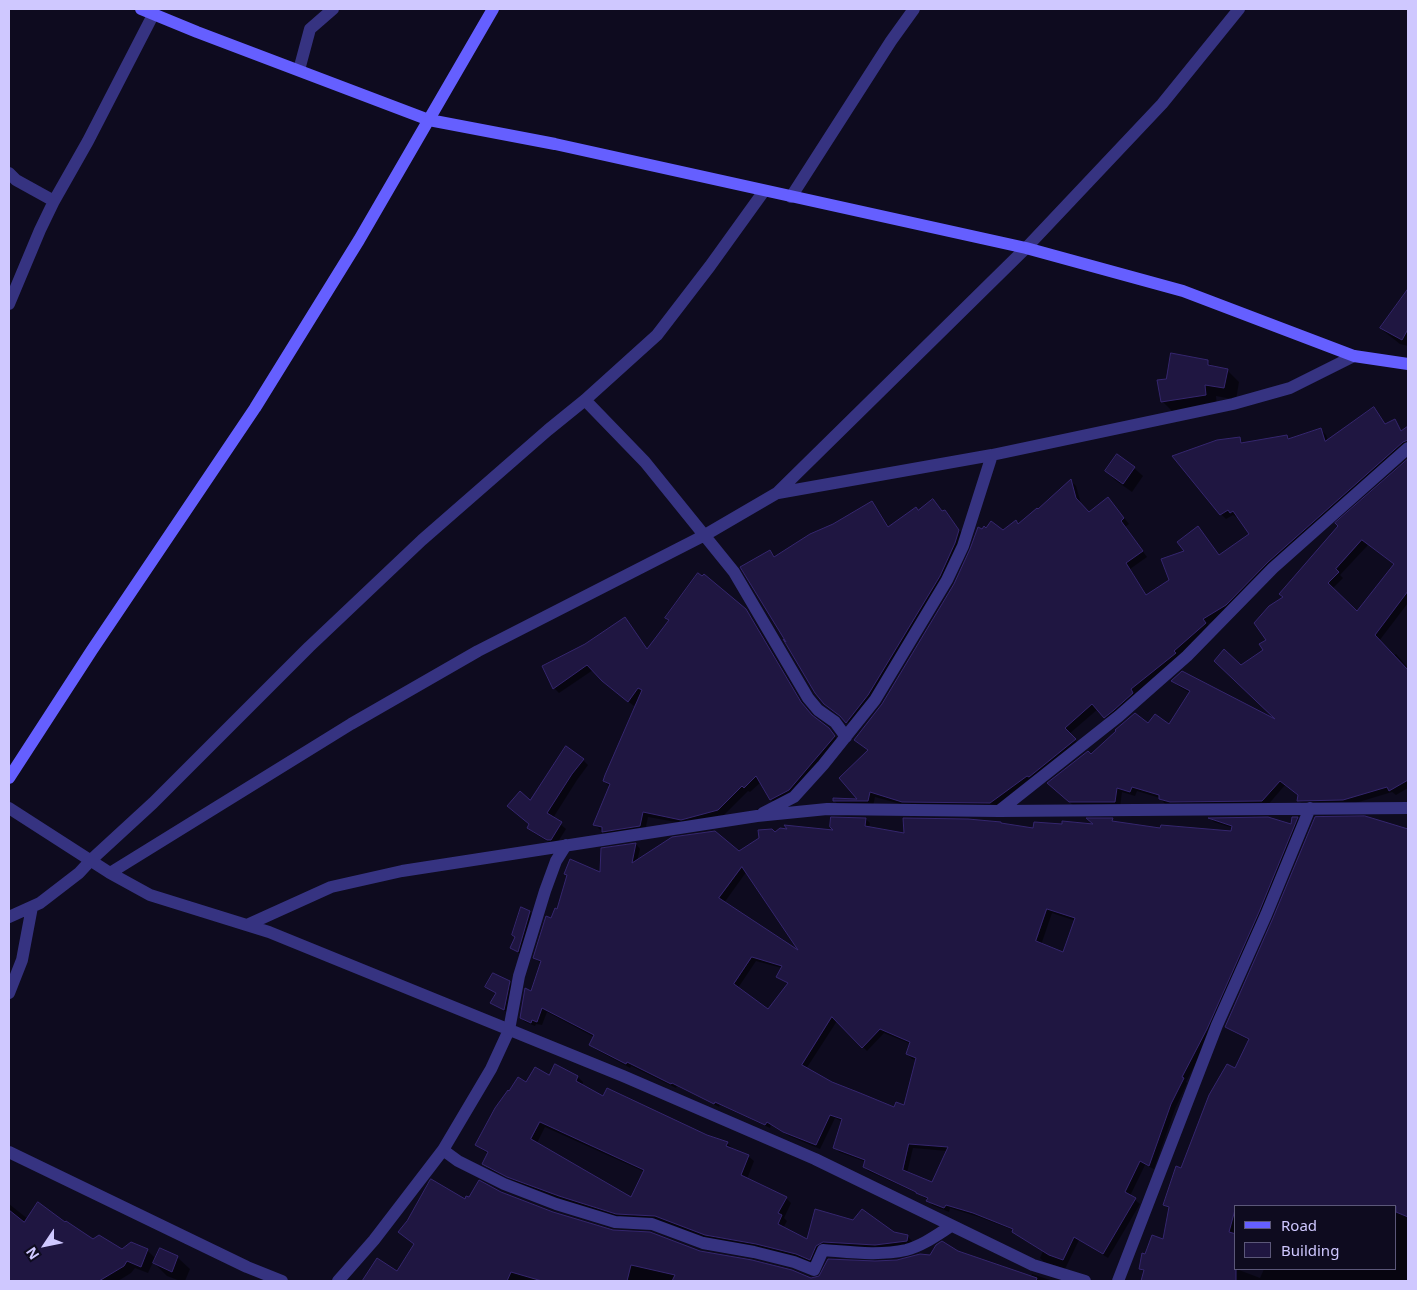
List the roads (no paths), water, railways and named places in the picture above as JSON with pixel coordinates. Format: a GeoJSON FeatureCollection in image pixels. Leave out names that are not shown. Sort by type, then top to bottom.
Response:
{"type":"FeatureCollection","features":[{"type":"Feature","properties":{"kind":"street"},"geometry":{"type":"LineString","coordinates":[[141,9],[429,120],[555,144],[1026,248],[1183,291],[1354,356],[1408,364]]}},
{"type":"Feature","properties":{"kind":"street"},"geometry":{"type":"LineString","coordinates":[[299,70],[310,29],[333,9]]}},
{"type":"Feature","properties":{"kind":"street"},"geometry":{"type":"LineString","coordinates":[[9,778],[255,408],[359,240],[493,9]]}},
{"type":"Feature","properties":{"kind":"street"},"geometry":{"type":"LineString","coordinates":[[792,197],[891,41],[914,9]]}},
{"type":"Feature","properties":{"kind":"street"},"geometry":{"type":"LineString","coordinates":[[110,873],[351,724],[478,650],[705,535],[778,493],[1026,248],[1162,104],[1239,9]]}},
{"type":"Feature","properties":{"kind":"street"},"geometry":{"type":"LineString","coordinates":[[9,304],[54,201],[88,141],[153,15]]}},
{"type":"Feature","properties":{"kind":"street"},"geometry":{"type":"LineString","coordinates":[[9,173],[16,180],[54,201]]}},
{"type":"Feature","properties":{"kind":"street"},"geometry":{"type":"LineString","coordinates":[[9,917],[40,903],[80,873],[91,860],[153,803],[309,647],[422,540],[585,400],[657,335],[764,191]]}},
{"type":"Feature","properties":{"kind":"street"},"geometry":{"type":"LineString","coordinates":[[778,493],[992,455],[1233,404],[1290,388],[1354,356]]}},
{"type":"Feature","properties":{"kind":"street"},"geometry":{"type":"LineString","coordinates":[[585,400],[645,462],[734,572],[808,698],[818,710],[835,722],[846,737]]}},
{"type":"Feature","properties":{"kind":"street"},"geometry":{"type":"LineString","coordinates":[[998,811],[1119,716],[1187,656],[1273,568],[1408,448]]}},
{"type":"Feature","properties":{"kind":"street"},"geometry":{"type":"LineString","coordinates":[[757,816],[794,797],[875,700],[947,580],[963,546],[992,455]]}},
{"type":"Feature","properties":{"kind":"street"},"geometry":{"type":"LineString","coordinates":[[9,808],[110,873],[150,895],[269,932],[623,1076],[806,1155],[1033,1265],[1085,1281]]}},
{"type":"Feature","properties":{"kind":"street"},"geometry":{"type":"LineString","coordinates":[[1118,1281],[1217,1025],[1266,915],[1310,808]]}},
{"type":"Feature","properties":{"kind":"street"},"geometry":{"type":"LineString","coordinates":[[247,925],[330,887],[402,871],[757,816],[827,810],[998,811],[1408,808]]}},
{"type":"Feature","properties":{"kind":"street"},"geometry":{"type":"LineString","coordinates":[[338,1281],[374,1240],[443,1150],[491,1069],[508,1030],[519,976],[545,891],[556,861],[566,845]]}},
{"type":"Feature","properties":{"kind":"street"},"geometry":{"type":"LineString","coordinates":[[9,993],[22,960],[32,907]]}},
{"type":"Feature","properties":{"kind":"street"},"geometry":{"type":"LineString","coordinates":[[443,1150],[458,1161],[504,1184],[556,1204],[616,1222],[652,1224],[703,1243],[754,1252],[794,1262],[814,1270],[823,1250],[865,1254],[905,1250],[952,1226]]}},
{"type":"Feature","properties":{"kind":"street"},"geometry":{"type":"LineString","coordinates":[[9,1152],[247,1267],[282,1281]]}}]}
